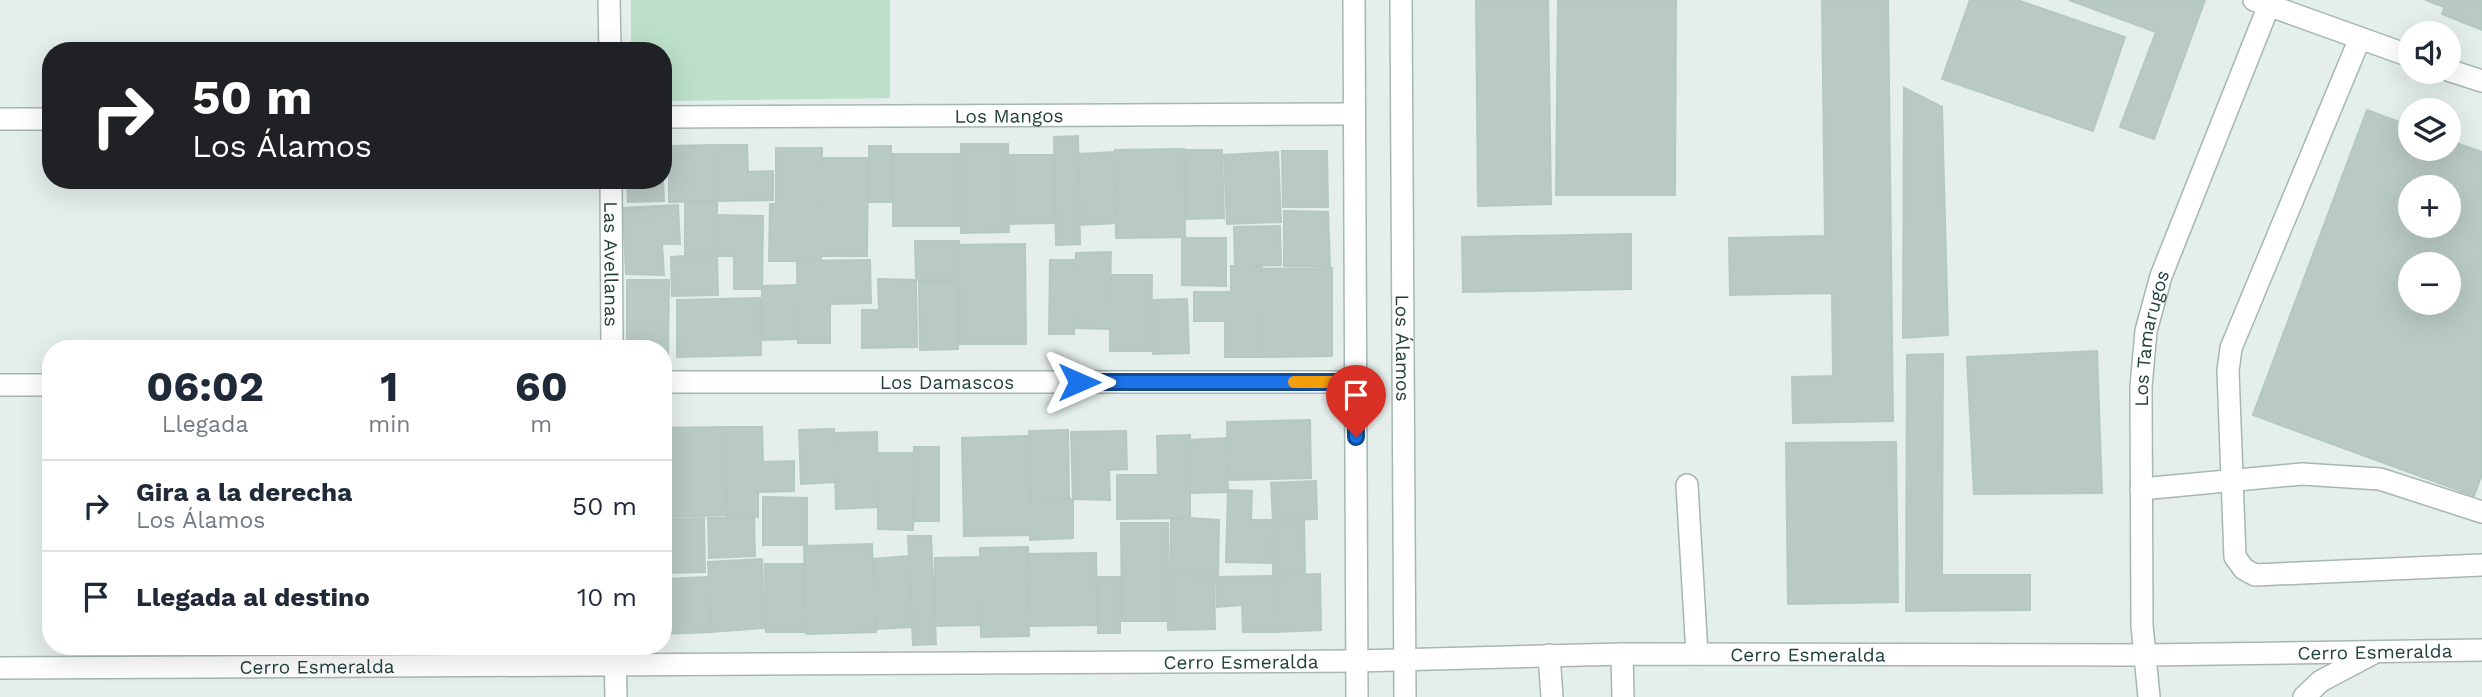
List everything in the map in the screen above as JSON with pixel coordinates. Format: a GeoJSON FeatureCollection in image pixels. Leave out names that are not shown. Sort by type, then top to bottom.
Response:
{"type":"FeatureCollection","features":[{"type":"Feature","properties":{"kind":"street"},"geometry":{"type":"LineString","coordinates":[[609,0],[610,42]]}},
{"type":"Feature","properties":{"kind":"street"},"geometry":{"type":"LineString","coordinates":[[1354,0],[1357,697]]}},
{"type":"Feature","properties":{"kind":"street","name":"Los Álamos"},"geometry":{"type":"LineString","coordinates":[[1401,0],[1405,697]]}},
{"type":"Feature","properties":{"kind":"street"},"geometry":{"type":"LineString","coordinates":[[2265,2],[2398,52]]}},
{"type":"Feature","properties":{"kind":"street","name":"Los Tamarugos"},"geometry":{"type":"LineString","coordinates":[[2149,697],[2142,625],[2141,387],[2146,331],[2161,276],[2265,2]]}},
{"type":"Feature","properties":{"kind":"street"},"geometry":{"type":"LineString","coordinates":[[2360,38],[2231,348],[2228,371],[2235,557],[2244,569],[2255,575],[2482,565]]}},
{"type":"Feature","properties":{"kind":"street"},"geometry":{"type":"LineString","coordinates":[[2461,74],[2482,81]]}},
{"type":"Feature","properties":{"kind":"street","name":"Los Mangos"},"geometry":{"type":"LineString","coordinates":[[672,117],[1354,114]]}},
{"type":"Feature","properties":{"kind":"street"},"geometry":{"type":"LineString","coordinates":[[0,119],[42,119]]}},
{"type":"Feature","properties":{"kind":"street","name":"Las Avellanas"},"geometry":{"type":"LineString","coordinates":[[611,189],[612,340]]}},
{"type":"Feature","properties":{"kind":"street","name":"Los Damascos"},"geometry":{"type":"LineString","coordinates":[[672,382],[1355,382]]}},
{"type":"Feature","properties":{"kind":"street"},"geometry":{"type":"LineString","coordinates":[[0,385],[42,385]]}},
{"type":"Feature","properties":{"kind":"street"},"geometry":{"type":"LineString","coordinates":[[2141,489],[2302,474],[2380,478],[2482,512]]}},
{"type":"Feature","properties":{"kind":"street"},"geometry":{"type":"LineString","coordinates":[[1688,485],[1697,654]]}},
{"type":"Feature","properties":{"kind":"street","name":"Cerro Esmeralda"},"geometry":{"type":"LineString","coordinates":[[0,668],[616,656],[1357,661],[1622,654],[2147,656],[2482,650]]}},
{"type":"Feature","properties":{"kind":"street"},"geometry":{"type":"LineString","coordinates":[[2304,697],[2321,681],[2377,652]]}},
{"type":"Feature","properties":{"kind":"street"},"geometry":{"type":"LineString","coordinates":[[1622,654],[1623,697]]}},
{"type":"Feature","properties":{"kind":"street"},"geometry":{"type":"LineString","coordinates":[[1549,655],[1552,697]]}},
{"type":"Feature","properties":{"kind":"street"},"geometry":{"type":"LineString","coordinates":[[616,656],[616,697]]}},
{"type":"Feature","properties":{"kind":"green space"},"geometry":{"type":"Polygon","coordinates":[[[631,0],[890,0],[890,98],[672,101],[672,42],[631,42],[631,0]]]}},
{"type":"Feature","properties":{"kind":"building"},"geometry":{"type":"Polygon","coordinates":[[[1476,0],[1548,0],[1551,204],[1478,206],[1476,0]]]}},
{"type":"Feature","properties":{"kind":"building"},"geometry":{"type":"Polygon","coordinates":[[[1558,0],[1676,0],[1675,195],[1556,195],[1558,0]]]}},
{"type":"Feature","properties":{"kind":"building"},"geometry":{"type":"Polygon","coordinates":[[[1822,0],[1888,0],[1893,421],[1793,423],[1792,377],[1833,376],[1832,293],[1730,295],[1729,238],[1825,236],[1822,0]]]}},
{"type":"Feature","properties":{"kind":"building"},"geometry":{"type":"Polygon","coordinates":[[[1970,0],[2017,0],[2125,37],[2093,131],[1942,79],[1970,0]]]}},
{"type":"Feature","properties":{"kind":"building"},"geometry":{"type":"Polygon","coordinates":[[[2069,0],[2205,0],[2154,139],[2120,127],[2156,32],[2069,0]]]}},
{"type":"Feature","properties":{"kind":"building"},"geometry":{"type":"Polygon","coordinates":[[[2425,0],[2447,0],[2444,7],[2425,0]]]}},
{"type":"Feature","properties":{"kind":"building"},"geometry":{"type":"Polygon","coordinates":[[[2447,0],[2482,0],[2482,30],[2461,21],[2442,14],[2447,0]]]}},
{"type":"Feature","properties":{"kind":"building"},"geometry":{"type":"Polygon","coordinates":[[[1904,88],[1942,107],[1948,335],[1903,338],[1904,88]]]}},
{"type":"Feature","properties":{"kind":"building"},"geometry":{"type":"Polygon","coordinates":[[[2367,110],[2398,122],[2398,161],[2461,161],[2461,145],[2482,152],[2482,474],[2474,496],[2253,415],[2367,110]]]}},
{"type":"Feature","properties":{"kind":"building"},"geometry":{"type":"Polygon","coordinates":[[[1078,136],[1080,244],[1056,245],[1054,137],[1078,136]]]}},
{"type":"Feature","properties":{"kind":"building"},"geometry":{"type":"Polygon","coordinates":[[[961,144],[1008,144],[1009,232],[961,233],[961,144]]]}},
{"type":"Feature","properties":{"kind":"building"},"geometry":{"type":"Polygon","coordinates":[[[715,145],[717,201],[669,202],[669,189],[672,189],[672,146],[715,145]]]}},
{"type":"Feature","properties":{"kind":"building"},"geometry":{"type":"Polygon","coordinates":[[[715,145],[747,145],[748,172],[773,171],[773,200],[717,201],[715,145]]]}},
{"type":"Feature","properties":{"kind":"building"},"geometry":{"type":"Polygon","coordinates":[[[869,146],[891,146],[892,202],[869,202],[869,146]]]}},
{"type":"Feature","properties":{"kind":"building"},"geometry":{"type":"Polygon","coordinates":[[[776,148],[822,148],[821,204],[776,205],[776,148]]]}},
{"type":"Feature","properties":{"kind":"building"},"geometry":{"type":"Polygon","coordinates":[[[1184,149],[1185,237],[1116,238],[1115,150],[1184,149]]]}},
{"type":"Feature","properties":{"kind":"building"},"geometry":{"type":"Polygon","coordinates":[[[1185,150],[1222,150],[1224,218],[1186,219],[1185,150]]]}},
{"type":"Feature","properties":{"kind":"building"},"geometry":{"type":"Polygon","coordinates":[[[1282,151],[1327,151],[1328,207],[1283,207],[1282,151]]]}},
{"type":"Feature","properties":{"kind":"building"},"geometry":{"type":"Polygon","coordinates":[[[1115,152],[1116,223],[1080,225],[1078,154],[1115,152]]]}},
{"type":"Feature","properties":{"kind":"building"},"geometry":{"type":"Polygon","coordinates":[[[1278,152],[1281,222],[1227,224],[1224,155],[1278,152]]]}},
{"type":"Feature","properties":{"kind":"building"},"geometry":{"type":"Polygon","coordinates":[[[893,154],[960,154],[960,226],[893,226],[893,154]]]}},
{"type":"Feature","properties":{"kind":"building"},"geometry":{"type":"Polygon","coordinates":[[[1008,155],[1054,155],[1054,223],[1008,224],[1008,155]]]}},
{"type":"Feature","properties":{"kind":"building"},"geometry":{"type":"Polygon","coordinates":[[[822,158],[868,158],[867,256],[821,256],[822,158]]]}},
{"type":"Feature","properties":{"kind":"building"},"geometry":{"type":"Polygon","coordinates":[[[627,189],[663,189],[664,201],[628,202],[627,189]]]}},
{"type":"Feature","properties":{"kind":"building"},"geometry":{"type":"Polygon","coordinates":[[[717,201],[717,256],[685,256],[685,202],[717,201]]]}},
{"type":"Feature","properties":{"kind":"building"},"geometry":{"type":"Polygon","coordinates":[[[770,204],[821,204],[821,261],[769,261],[770,204]]]}},
{"type":"Feature","properties":{"kind":"building"},"geometry":{"type":"Polygon","coordinates":[[[678,205],[680,244],[662,244],[664,275],[626,274],[623,208],[678,205]]]}},
{"type":"Feature","properties":{"kind":"building"},"geometry":{"type":"Polygon","coordinates":[[[1284,211],[1328,212],[1330,266],[1284,266],[1284,211]]]}},
{"type":"Feature","properties":{"kind":"building"},"geometry":{"type":"Polygon","coordinates":[[[716,215],[763,216],[762,289],[734,289],[734,256],[717,256],[716,215]]]}},
{"type":"Feature","properties":{"kind":"building"},"geometry":{"type":"Polygon","coordinates":[[[1280,226],[1281,265],[1235,266],[1234,227],[1280,226]]]}},
{"type":"Feature","properties":{"kind":"building"},"geometry":{"type":"Polygon","coordinates":[[[1631,234],[1631,289],[1463,292],[1462,237],[1631,234]]]}},
{"type":"Feature","properties":{"kind":"building"},"geometry":{"type":"Polygon","coordinates":[[[1182,238],[1226,238],[1226,286],[1182,285],[1182,238]]]}},
{"type":"Feature","properties":{"kind":"building"},"geometry":{"type":"Polygon","coordinates":[[[915,241],[959,241],[959,280],[916,280],[915,241]]]}},
{"type":"Feature","properties":{"kind":"building"},"geometry":{"type":"Polygon","coordinates":[[[1025,244],[1026,344],[960,344],[959,245],[1025,244]]]}},
{"type":"Feature","properties":{"kind":"building"},"geometry":{"type":"Polygon","coordinates":[[[1111,252],[1109,329],[1074,328],[1076,253],[1111,252]]]}},
{"type":"Feature","properties":{"kind":"building"},"geometry":{"type":"Polygon","coordinates":[[[717,256],[718,295],[672,296],[671,257],[717,256]]]}},
{"type":"Feature","properties":{"kind":"building"},"geometry":{"type":"Polygon","coordinates":[[[870,260],[871,303],[830,304],[830,343],[798,343],[797,261],[870,260]]]}},
{"type":"Feature","properties":{"kind":"building"},"geometry":{"type":"Polygon","coordinates":[[[1050,260],[1074,260],[1074,334],[1049,334],[1050,260]]]}},
{"type":"Feature","properties":{"kind":"building"},"geometry":{"type":"Polygon","coordinates":[[[1231,266],[1262,266],[1262,357],[1225,357],[1225,321],[1194,321],[1194,292],[1231,292],[1231,266]]]}},
{"type":"Feature","properties":{"kind":"building"},"geometry":{"type":"Polygon","coordinates":[[[1332,268],[1332,356],[1262,357],[1261,269],[1332,268]]]}},
{"type":"Feature","properties":{"kind":"building"},"geometry":{"type":"Polygon","coordinates":[[[1110,275],[1152,275],[1151,351],[1110,351],[1110,275]]]}},
{"type":"Feature","properties":{"kind":"building"},"geometry":{"type":"Polygon","coordinates":[[[878,279],[916,280],[917,347],[862,348],[862,310],[879,310],[878,279]]]}},
{"type":"Feature","properties":{"kind":"building"},"geometry":{"type":"Polygon","coordinates":[[[627,280],[669,280],[668,340],[627,340],[627,280]]]}},
{"type":"Feature","properties":{"kind":"building"},"geometry":{"type":"Polygon","coordinates":[[[958,281],[958,349],[920,350],[919,282],[958,281]]]}},
{"type":"Feature","properties":{"kind":"building"},"geometry":{"type":"Polygon","coordinates":[[[797,285],[798,339],[762,340],[762,286],[797,285]]]}},
{"type":"Feature","properties":{"kind":"building"},"geometry":{"type":"Polygon","coordinates":[[[760,298],[761,355],[677,357],[677,300],[760,298]]]}},
{"type":"Feature","properties":{"kind":"building"},"geometry":{"type":"Polygon","coordinates":[[[1187,299],[1189,353],[1153,354],[1152,300],[1187,299]]]}},
{"type":"Feature","properties":{"kind":"building"},"geometry":{"type":"Polygon","coordinates":[[[2097,351],[2102,493],[1974,494],[1967,357],[2097,351]]]}},
{"type":"Feature","properties":{"kind":"building"},"geometry":{"type":"Polygon","coordinates":[[[1943,354],[1942,575],[2030,575],[2030,610],[1906,611],[1907,355],[1943,354]]]}},
{"type":"Feature","properties":{"kind":"building"},"geometry":{"type":"Polygon","coordinates":[[[1310,420],[1311,478],[1228,480],[1227,422],[1310,420]]]}},
{"type":"Feature","properties":{"kind":"building"},"geometry":{"type":"Polygon","coordinates":[[[726,427],[728,515],[672,517],[672,428],[726,427]]]}},
{"type":"Feature","properties":{"kind":"building"},"geometry":{"type":"Polygon","coordinates":[[[726,427],[762,427],[763,462],[794,461],[794,491],[758,492],[758,517],[727,518],[726,427]]]}},
{"type":"Feature","properties":{"kind":"building"},"geometry":{"type":"Polygon","coordinates":[[[834,429],[836,482],[801,484],[799,430],[834,429]]]}},
{"type":"Feature","properties":{"kind":"building"},"geometry":{"type":"Polygon","coordinates":[[[1068,430],[1069,498],[1031,499],[1029,431],[1068,430]]]}},
{"type":"Feature","properties":{"kind":"building"},"geometry":{"type":"Polygon","coordinates":[[[1126,431],[1127,469],[1109,470],[1110,500],[1073,499],[1071,432],[1126,431]]]}},
{"type":"Feature","properties":{"kind":"building"},"geometry":{"type":"Polygon","coordinates":[[[877,432],[878,507],[836,509],[834,433],[877,432]]]}},
{"type":"Feature","properties":{"kind":"building"},"geometry":{"type":"Polygon","coordinates":[[[1190,435],[1190,518],[1117,519],[1117,475],[1158,475],[1157,436],[1190,435]]]}},
{"type":"Feature","properties":{"kind":"building"},"geometry":{"type":"Polygon","coordinates":[[[1028,436],[1030,535],[964,536],[962,438],[1028,436]]]}},
{"type":"Feature","properties":{"kind":"building"},"geometry":{"type":"Polygon","coordinates":[[[1226,438],[1228,492],[1190,493],[1190,440],[1226,438]]]}},
{"type":"Feature","properties":{"kind":"building"},"geometry":{"type":"Polygon","coordinates":[[[1896,442],[1898,602],[1788,604],[1786,443],[1896,442]]]}},
{"type":"Feature","properties":{"kind":"building"},"geometry":{"type":"Polygon","coordinates":[[[914,447],[939,447],[939,521],[913,521],[914,447]]]}},
{"type":"Feature","properties":{"kind":"building"},"geometry":{"type":"Polygon","coordinates":[[[878,453],[914,453],[913,530],[878,529],[878,453]]]}},
{"type":"Feature","properties":{"kind":"building"},"geometry":{"type":"Polygon","coordinates":[[[1316,481],[1317,519],[1273,520],[1271,483],[1316,481]]]}},
{"type":"Feature","properties":{"kind":"building"},"geometry":{"type":"Polygon","coordinates":[[[1228,490],[1252,491],[1251,520],[1273,520],[1272,563],[1226,562],[1228,490]]]}},
{"type":"Feature","properties":{"kind":"building"},"geometry":{"type":"Polygon","coordinates":[[[763,497],[807,498],[807,545],[763,545],[763,497]]]}},
{"type":"Feature","properties":{"kind":"building"},"geometry":{"type":"Polygon","coordinates":[[[1073,499],[1073,538],[1030,540],[1029,501],[1073,499]]]}},
{"type":"Feature","properties":{"kind":"building"},"geometry":{"type":"Polygon","coordinates":[[[754,517],[755,556],[709,558],[708,518],[754,517]]]}},
{"type":"Feature","properties":{"kind":"building"},"geometry":{"type":"Polygon","coordinates":[[[704,518],[705,572],[672,573],[672,519],[704,518]]]}},
{"type":"Feature","properties":{"kind":"building"},"geometry":{"type":"Polygon","coordinates":[[[1171,519],[1219,520],[1218,576],[1170,575],[1171,519]]]}},
{"type":"Feature","properties":{"kind":"building"},"geometry":{"type":"Polygon","coordinates":[[[1273,520],[1304,520],[1305,575],[1273,576],[1273,520]]]}},
{"type":"Feature","properties":{"kind":"building"},"geometry":{"type":"Polygon","coordinates":[[[1121,523],[1168,523],[1168,621],[1122,621],[1121,523]]]}},
{"type":"Feature","properties":{"kind":"building"},"geometry":{"type":"Polygon","coordinates":[[[908,536],[931,536],[936,644],[913,645],[908,536]]]}},
{"type":"Feature","properties":{"kind":"building"},"geometry":{"type":"Polygon","coordinates":[[[872,544],[876,632],[806,634],[804,546],[872,544]]]}},
{"type":"Feature","properties":{"kind":"building"},"geometry":{"type":"Polygon","coordinates":[[[1028,547],[1029,636],[981,637],[980,548],[1028,547]]]}},
{"type":"Feature","properties":{"kind":"building"},"geometry":{"type":"Polygon","coordinates":[[[1096,553],[1097,625],[1029,626],[1028,554],[1096,553]]]}},
{"type":"Feature","properties":{"kind":"building"},"geometry":{"type":"Polygon","coordinates":[[[909,556],[912,627],[876,629],[873,559],[909,556]]]}},
{"type":"Feature","properties":{"kind":"building"},"geometry":{"type":"Polygon","coordinates":[[[981,557],[982,625],[935,626],[935,558],[981,557]]]}},
{"type":"Feature","properties":{"kind":"building"},"geometry":{"type":"Polygon","coordinates":[[[762,559],[765,628],[711,632],[708,562],[762,559]]]}},
{"type":"Feature","properties":{"kind":"building"},"geometry":{"type":"Polygon","coordinates":[[[765,564],[803,564],[805,632],[766,632],[765,564]]]}},
{"type":"Feature","properties":{"kind":"building"},"geometry":{"type":"Polygon","coordinates":[[[1320,574],[1321,630],[1275,632],[1273,576],[1320,574]]]}},
{"type":"Feature","properties":{"kind":"building"},"geometry":{"type":"Polygon","coordinates":[[[1168,575],[1214,576],[1215,629],[1168,630],[1168,575]]]}},
{"type":"Feature","properties":{"kind":"building"},"geometry":{"type":"Polygon","coordinates":[[[1273,576],[1275,632],[1243,632],[1242,605],[1217,607],[1216,577],[1273,576]]]}},
{"type":"Feature","properties":{"kind":"building"},"geometry":{"type":"Polygon","coordinates":[[[709,577],[711,632],[672,634],[672,579],[709,577]]]}},
{"type":"Feature","properties":{"kind":"building"},"geometry":{"type":"Polygon","coordinates":[[[1098,577],[1120,577],[1120,633],[1098,633],[1098,577]]]}},
{"type":"Feature","properties":{"kind":"slow traffic"},"geometry":{"type":"LineString","coordinates":[[1294,382],[1355,382],[1355,387]]}},
{"type":"Feature","properties":{"kind":"route"},"geometry":{"type":"LineString","coordinates":[[1079,382],[1355,382],[1356,437]]}}]}
